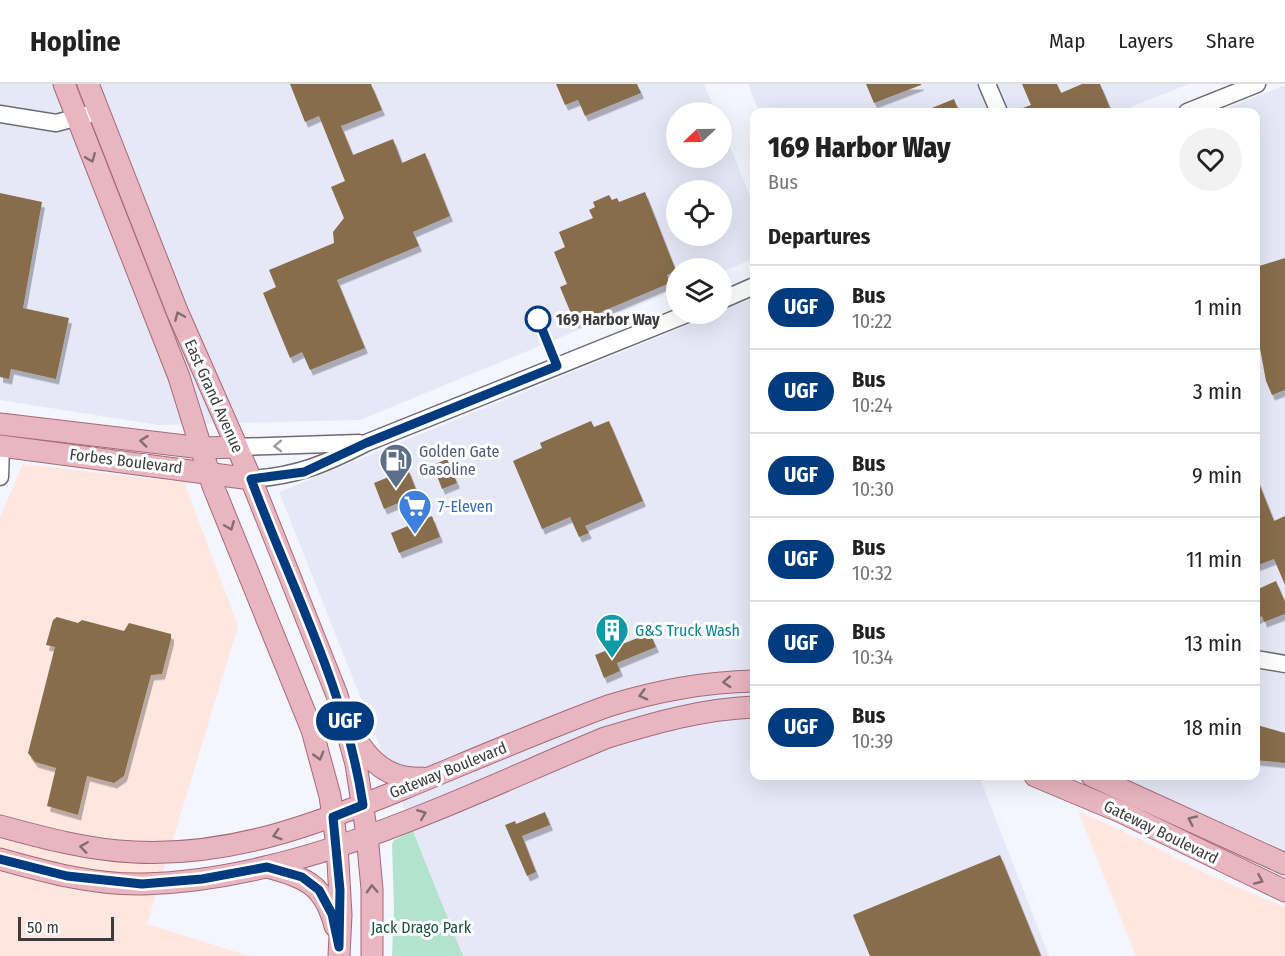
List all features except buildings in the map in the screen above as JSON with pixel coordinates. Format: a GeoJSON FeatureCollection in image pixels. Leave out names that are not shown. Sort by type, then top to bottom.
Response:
{"type":"FeatureCollection","features":[{"type":"Feature","properties":{"kind":"main road","name":"East Grand Avenue"},"geometry":{"type":"LineString","coordinates":[[64,84],[76,120],[179,377],[209,472],[303,707],[319,754],[337,845],[341,898],[339,952]]}},
{"type":"Feature","properties":{"kind":"main road","name":"East Grand Avenue"},"geometry":{"type":"LineString","coordinates":[[88,84],[97,112],[177,311],[251,479],[345,720],[367,835],[372,889],[372,956]]}},
{"type":"Feature","properties":{"kind":"main road","name":"Forbes Boulevard"},"geometry":{"type":"LineString","coordinates":[[0,424],[202,448],[237,447]]}},
{"type":"Feature","properties":{"kind":"main road","name":"Forbes Boulevard"},"geometry":{"type":"LineString","coordinates":[[1,446],[251,479]]}},
{"type":"Feature","properties":{"kind":"main road","name":"Gateway Boulevard"},"geometry":{"type":"LineString","coordinates":[[0,826],[75,845],[133,852],[230,847],[333,817],[629,699],[700,684],[750,681]]}},
{"type":"Feature","properties":{"kind":"main road","name":"Gateway Boulevard"},"geometry":{"type":"LineString","coordinates":[[0,859],[67,876],[131,883],[202,879],[267,867],[367,835],[605,738],[679,716],[750,707]]}},
{"type":"Feature","properties":{"kind":"main road"},"geometry":{"type":"LineString","coordinates":[[345,720],[364,752],[385,770],[405,779],[439,774]]}},
{"type":"Feature","properties":{"kind":"main road","name":"Gateway Boulevard"},"geometry":{"type":"LineString","coordinates":[[1045,780],[1121,812],[1285,891]]}},
{"type":"Feature","properties":{"kind":"main road","name":"Gateway Boulevard"},"geometry":{"type":"LineString","coordinates":[[1101,780],[1285,864]]}},
{"type":"Feature","properties":{"kind":"main road"},"geometry":{"type":"LineString","coordinates":[[267,867],[302,877],[319,890],[332,914],[339,952]]}},
{"type":"Feature","properties":{"kind":"street"},"geometry":{"type":"LineString","coordinates":[[987,84],[997,108]]}},
{"type":"Feature","properties":{"kind":"street"},"geometry":{"type":"LineString","coordinates":[[1197,108],[1257,84]]}},
{"type":"Feature","properties":{"kind":"street"},"geometry":{"type":"LineString","coordinates":[[0,114],[48,123],[76,120],[97,112]]}},
{"type":"Feature","properties":{"kind":"street"},"geometry":{"type":"LineString","coordinates":[[732,296],[750,288]]}},
{"type":"Feature","properties":{"kind":"street"},"geometry":{"type":"LineString","coordinates":[[251,479],[304,472],[366,443],[666,322]]}},
{"type":"Feature","properties":{"kind":"street"},"geometry":{"type":"LineString","coordinates":[[237,447],[366,443]]}},
{"type":"Feature","properties":{"kind":"street"},"geometry":{"type":"LineString","coordinates":[[0,477],[1,446]]}},
{"type":"Feature","properties":{"kind":"street"},"geometry":{"type":"LineString","coordinates":[[1260,660],[1285,664]]}},
{"type":"Feature","properties":{"kind":"shaded area"},"geometry":{"type":"Polygon","coordinates":[[[0,84],[704,84],[712,102],[666,102],[666,168],[732,168],[732,151],[750,196],[750,260],[732,268],[732,258],[666,258],[666,294],[360,420],[158,425],[0,400],[0,84]]]}},
{"type":"Feature","properties":{"kind":"shaded area"},"geometry":{"type":"Polygon","coordinates":[[[748,84],[1189,84],[1128,108],[757,108],[748,84]]]}},
{"type":"Feature","properties":{"kind":"shaded area"},"geometry":{"type":"Polygon","coordinates":[[[1285,85],[1285,850],[1125,780],[1260,780],[1260,108],[1229,108],[1285,85]]]}},
{"type":"Feature","properties":{"kind":"shaded area"},"geometry":{"type":"Polygon","coordinates":[[[750,300],[750,780],[981,780],[1049,956],[463,956],[279,492],[690,324],[732,324],[732,307],[750,300]]]}},
{"type":"Feature","properties":{"kind":"shaded area"},"geometry":{"type":"Polygon","coordinates":[[[23,464],[184,482],[238,626],[147,924],[249,956],[0,956],[0,517],[23,464]]]}},
{"type":"Feature","properties":{"kind":"shaded area"},"geometry":{"type":"Polygon","coordinates":[[[1078,811],[1211,876],[1285,907],[1285,956],[1136,956],[1078,811]]]}},
{"type":"Feature","properties":{"kind":"green space","name":"Jack Drago Park"},"geometry":{"type":"Polygon","coordinates":[[[413,831],[463,956],[392,956],[394,907],[392,844],[394,840],[413,831]]]}},
{"type":"Feature","properties":{"kind":"bus line","name":"UGF"},"geometry":{"type":"LineString","coordinates":[[0,859],[67,876],[142,884],[202,879],[267,867],[302,877],[319,890],[332,914],[339,947],[340,890],[333,817],[363,805],[360,786],[351,743],[337,695],[251,479],[278,478],[304,472],[366,443],[557,366],[538,319]]}},
{"type":"Feature","properties":{"kind":"place","name":"169 Harbor Way"},"geometry":{"type":"Point","coordinates":[538,319]}},
{"type":"Feature","properties":{"kind":"place","name":"Golden Gate Gasoline"},"geometry":{"type":"Point","coordinates":[396,489]}},
{"type":"Feature","properties":{"kind":"place","name":"7-Eleven"},"geometry":{"type":"Point","coordinates":[415,535]}},
{"type":"Feature","properties":{"kind":"place","name":"G&S Truck Wash"},"geometry":{"type":"Point","coordinates":[612,659]}}]}
